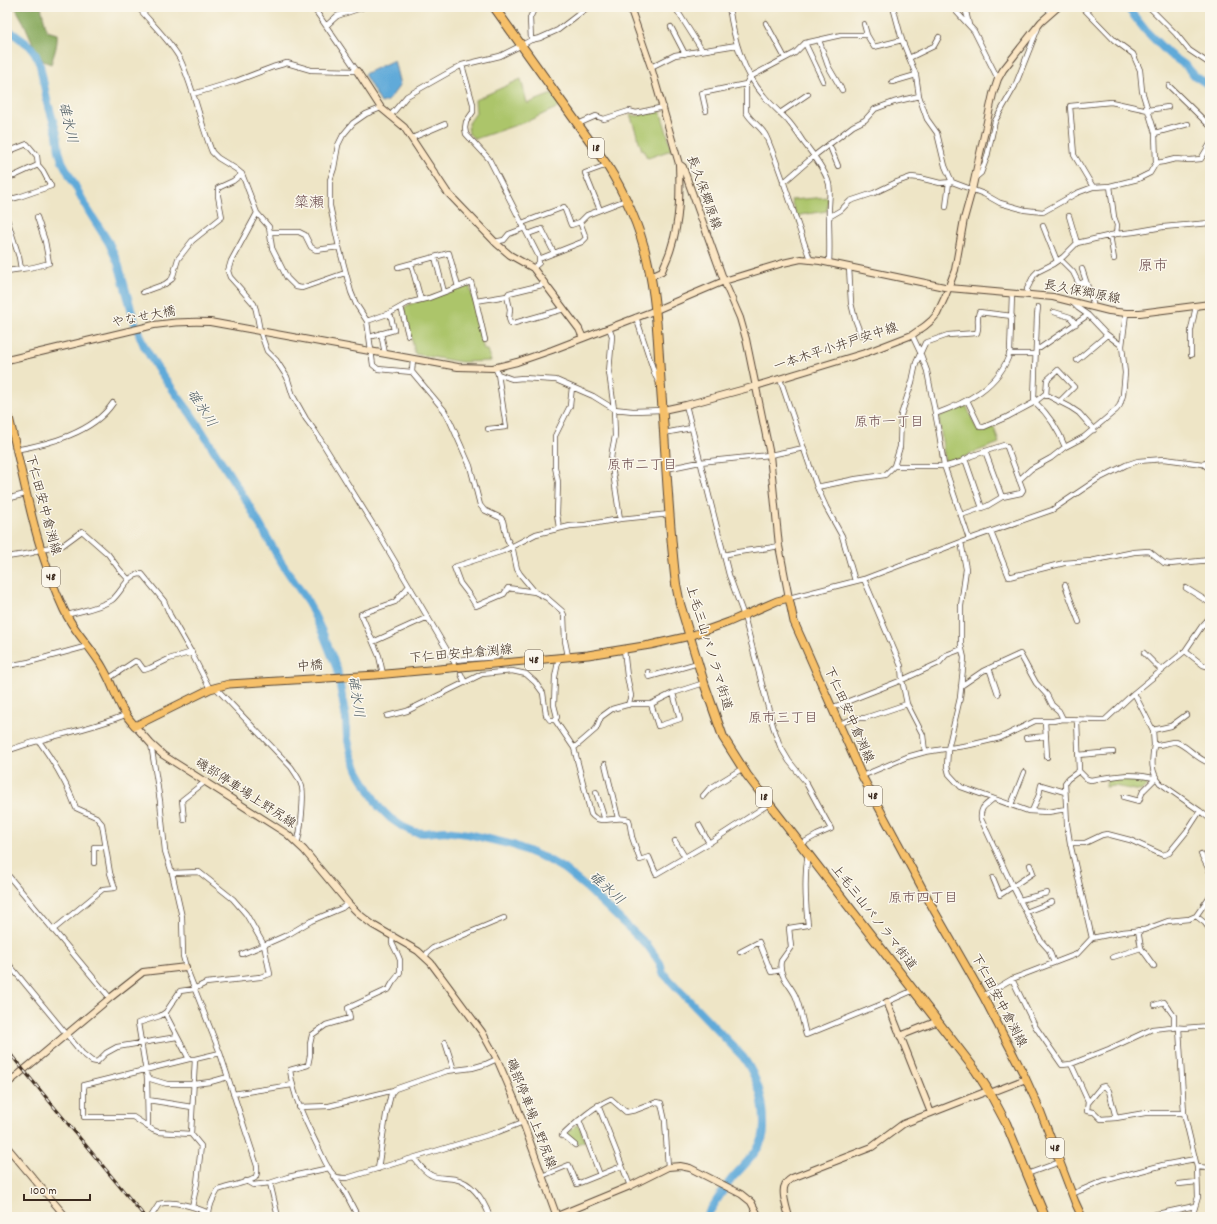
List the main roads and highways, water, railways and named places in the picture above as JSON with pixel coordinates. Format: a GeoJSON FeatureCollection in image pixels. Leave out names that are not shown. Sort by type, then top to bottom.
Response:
{"type":"FeatureCollection","features":[{"type":"Feature","properties":{"kind":"highway","name":"上毛三山パノラマ街道"},"geometry":{"type":"LineString","coordinates":[[494,7],[606,165],[626,200],[643,244],[651,276],[656,310],[666,468],[676,584],[680,604],[704,683],[724,737],[743,768],[769,804],[976,1071],[1006,1123],[1043,1216]]}},
{"type":"Feature","properties":{"kind":"main road","name":"下仁田安中倉渕線"},"geometry":{"type":"LineString","coordinates":[[7,409],[15,450],[40,549],[66,615],[102,667],[119,705],[125,715],[135,726]]}},
{"type":"Feature","properties":{"kind":"main road","name":"下仁田安中倉渕線"},"geometry":{"type":"LineString","coordinates":[[380,674],[588,655],[650,645],[690,636],[744,616],[777,601],[789,598],[797,629],[862,776],[935,912],[983,996],[1026,1079],[1082,1217]]}},
{"type":"Feature","properties":{"kind":"main road","name":"中橋"},"geometry":{"type":"LineString","coordinates":[[135,726],[212,688],[229,684],[380,674]]}},
{"type":"Feature","properties":{"kind":"water"},"geometry":{"type":"Polygon","coordinates":[[[394,60],[400,85],[388,101],[381,103],[364,74],[394,60]]]}},
{"type":"Feature","properties":{"kind":"waterway"},"geometry":{"type":"LineString","coordinates":[[1127,7],[1146,31],[1169,54],[1185,65],[1195,76],[1210,86]]}},
{"type":"Feature","properties":{"kind":"waterway","name":"碓氷川"},"geometry":{"type":"LineString","coordinates":[[7,29],[30,46],[35,53],[40,65],[62,161],[88,210],[109,243],[118,263],[136,326],[144,346],[157,368],[191,414],[247,502],[281,562],[308,602],[337,669],[351,753],[358,771],[379,807],[390,818],[403,827],[414,832],[424,833],[445,831],[468,834],[513,845],[547,859],[564,869],[588,889],[648,946],[660,963],[663,973],[743,1057],[748,1065],[756,1080],[763,1105],[764,1131],[762,1139],[754,1154],[730,1181],[706,1217]]}},
{"type":"Feature","properties":{"kind":"railway"},"geometry":{"type":"LineString","coordinates":[[7,1050],[145,1217]]}},
{"type":"Feature","properties":{"kind":"district","name":"簗瀬"},"geometry":{"type":"Point","coordinates":[309,204]}},
{"type":"Feature","properties":{"kind":"district","name":"原市"},"geometry":{"type":"Point","coordinates":[1153,267]}},
{"type":"Feature","properties":{"kind":"district","name":"原市一丁目"},"geometry":{"type":"Point","coordinates":[889,423]}},
{"type":"Feature","properties":{"kind":"district","name":"原市二丁目"},"geometry":{"type":"Point","coordinates":[642,466]}},
{"type":"Feature","properties":{"kind":"district","name":"原市三丁目"},"geometry":{"type":"Point","coordinates":[783,719]}},
{"type":"Feature","properties":{"kind":"district","name":"原市四丁目"},"geometry":{"type":"Point","coordinates":[923,899]}}]}
